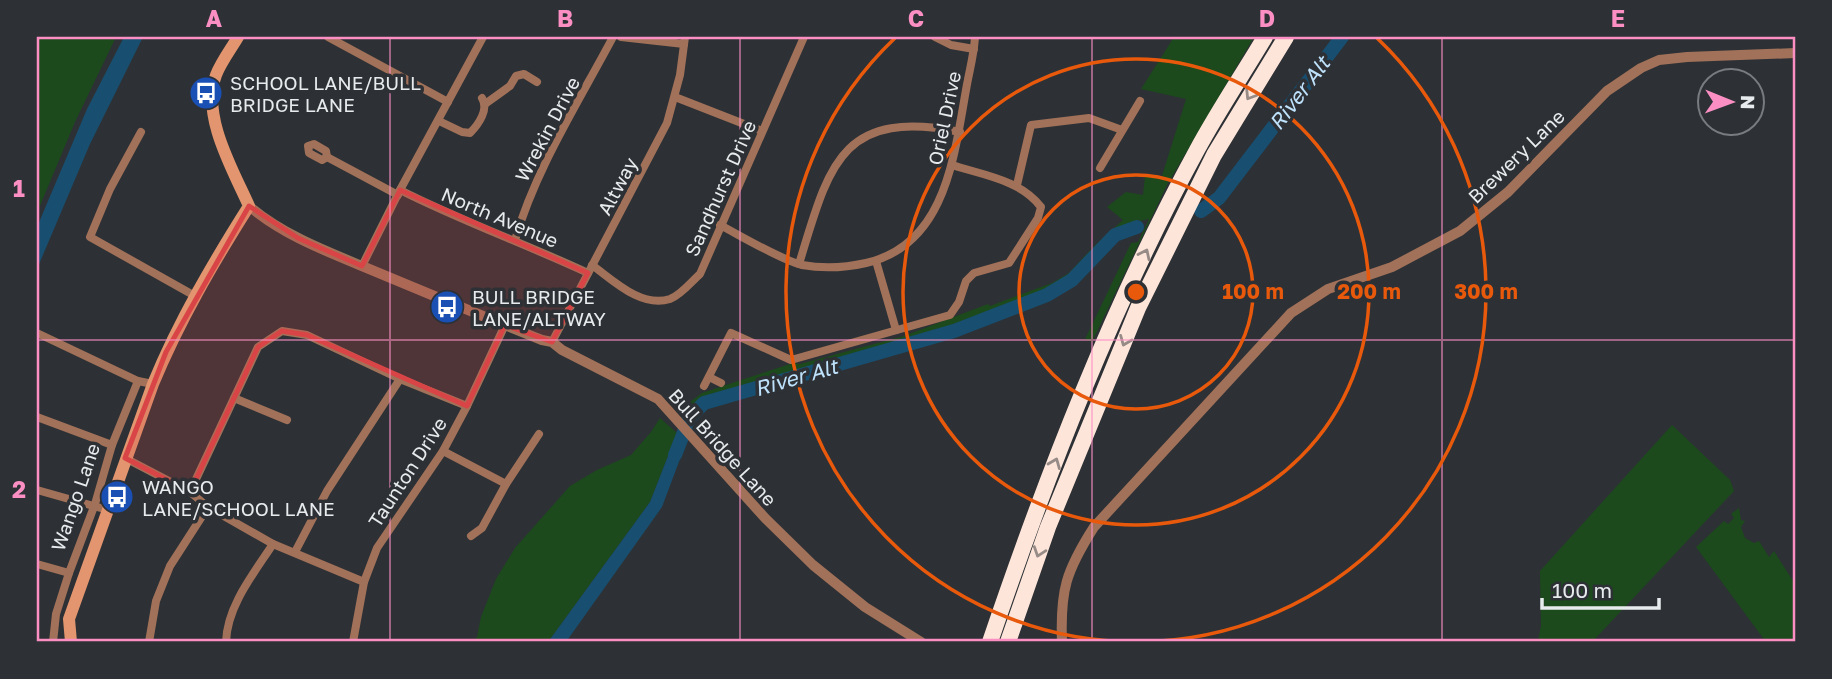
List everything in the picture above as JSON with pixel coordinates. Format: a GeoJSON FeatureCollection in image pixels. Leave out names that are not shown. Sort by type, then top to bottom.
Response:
{"type":"FeatureCollection","features":[{"type":"Feature","properties":{"kind":"highway"},"geometry":{"type":"LineString","coordinates":[[990,642],[1030,523],[1120,305],[1197,150],[1265,37]]}},
{"type":"Feature","properties":{"kind":"highway"},"geometry":{"type":"LineString","coordinates":[[1008,642],[1048,527],[1138,308],[1214,155],[1286,37]]}},
{"type":"Feature","properties":{"kind":"main road"},"geometry":{"type":"LineString","coordinates":[[238,37],[215,77],[212,106],[218,134],[249,206]]}},
{"type":"Feature","properties":{"kind":"main road","name":"Wango Lane"},"geometry":{"type":"LineString","coordinates":[[71,642],[69,619],[125,457],[166,352],[211,266],[249,206]]}},
{"type":"Feature","properties":{"kind":"street"},"geometry":{"type":"LineString","coordinates":[[328,37],[448,102]]}},
{"type":"Feature","properties":{"kind":"street"},"geometry":{"type":"LineString","coordinates":[[362,266],[483,37]]}},
{"type":"Feature","properties":{"kind":"street","name":"Wrekin Drive"},"geometry":{"type":"LineString","coordinates":[[514,240],[539,174],[613,37]]}},
{"type":"Feature","properties":{"kind":"street"},"geometry":{"type":"LineString","coordinates":[[621,37],[685,40]]}},
{"type":"Feature","properties":{"kind":"street","name":"Sandhurst Drive"},"geometry":{"type":"LineString","coordinates":[[590,270],[634,295],[653,300],[671,299],[700,274],[804,37]]}},
{"type":"Feature","properties":{"kind":"street"},"geometry":{"type":"LineString","coordinates":[[935,37],[951,45],[974,50]]}},
{"type":"Feature","properties":{"kind":"street","name":"Oriel Drive"},"geometry":{"type":"LineString","coordinates":[[720,225],[799,264],[844,268],[876,261],[899,249],[921,231],[933,214],[952,165],[975,37]]}},
{"type":"Feature","properties":{"kind":"street","name":"Altway"},"geometry":{"type":"LineString","coordinates":[[552,342],[667,123],[675,97],[685,40]]}},
{"type":"Feature","properties":{"kind":"street","name":"Brewery Lane"},"geometry":{"type":"LineString","coordinates":[[1062,642],[1063,591],[1074,560],[1094,527],[1291,313],[1317,295],[1392,267],[1460,231],[1508,192],[1607,91],[1641,68],[1659,60],[1687,57],[1795,53]]}},
{"type":"Feature","properties":{"kind":"street"},"geometry":{"type":"LineString","coordinates":[[439,121],[470,133],[485,110],[484,101],[510,86],[516,76],[524,74],[537,82]]}},
{"type":"Feature","properties":{"kind":"street"},"geometry":{"type":"LineString","coordinates":[[675,97],[762,131]]}},
{"type":"Feature","properties":{"kind":"street"},"geometry":{"type":"LineString","coordinates":[[1100,169],[1140,101]]}},
{"type":"Feature","properties":{"kind":"street"},"geometry":{"type":"LineString","coordinates":[[1017,185],[1031,125],[1089,118],[1122,130]]}},
{"type":"Feature","properties":{"kind":"street"},"geometry":{"type":"LineString","coordinates":[[799,264],[824,185],[837,161],[855,142],[878,131],[909,125],[960,132]]}},
{"type":"Feature","properties":{"kind":"street"},"geometry":{"type":"LineString","coordinates":[[141,132],[110,189],[90,236],[195,296]]}},
{"type":"Feature","properties":{"kind":"street","name":"North Avenue"},"geometry":{"type":"LineString","coordinates":[[327,157],[469,223],[590,270]]}},
{"type":"Feature","properties":{"kind":"street"},"geometry":{"type":"LineString","coordinates":[[704,386],[731,333],[791,360],[950,315],[959,302],[966,281],[974,273],[1009,263],[1038,218],[1041,207],[1032,195],[1017,185],[952,165]]}},
{"type":"Feature","properties":{"kind":"street","name":"Bull Bridge Lane"},"geometry":{"type":"LineString","coordinates":[[249,206],[298,238],[552,342],[562,350],[649,393],[665,405],[765,518],[813,565],[865,607],[921,642]]}},
{"type":"Feature","properties":{"kind":"street"},"geometry":{"type":"LineString","coordinates":[[876,261],[896,330]]}},
{"type":"Feature","properties":{"kind":"street","name":"Taunton Drive"},"geometry":{"type":"LineString","coordinates":[[353,642],[364,582],[377,548],[443,451],[505,325]]}},
{"type":"Feature","properties":{"kind":"street"},"geometry":{"type":"LineString","coordinates":[[190,492],[258,347],[282,331],[307,334],[400,379],[467,406]]}},
{"type":"Feature","properties":{"kind":"street"},"geometry":{"type":"LineString","coordinates":[[37,334],[138,381],[153,384]]}},
{"type":"Feature","properties":{"kind":"street"},"geometry":{"type":"LineString","coordinates":[[709,377],[721,383]]}},
{"type":"Feature","properties":{"kind":"street"},"geometry":{"type":"LineString","coordinates":[[295,552],[339,472],[400,379]]}},
{"type":"Feature","properties":{"kind":"street","name":"Wango Lane"},"geometry":{"type":"LineString","coordinates":[[53,642],[56,614],[69,573],[95,504],[112,445],[138,381]]}},
{"type":"Feature","properties":{"kind":"street"},"geometry":{"type":"LineString","coordinates":[[234,398],[287,420]]}},
{"type":"Feature","properties":{"kind":"street"},"geometry":{"type":"LineString","coordinates":[[37,417],[112,445]]}},
{"type":"Feature","properties":{"kind":"street"},"geometry":{"type":"LineString","coordinates":[[471,536],[482,528],[506,484],[539,434]]}},
{"type":"Feature","properties":{"kind":"street"},"geometry":{"type":"LineString","coordinates":[[443,451],[506,484]]}},
{"type":"Feature","properties":{"kind":"street"},"geometry":{"type":"LineString","coordinates":[[125,457],[190,492],[208,507],[273,544],[364,582]]}},
{"type":"Feature","properties":{"kind":"street"},"geometry":{"type":"LineString","coordinates":[[37,490],[95,504],[108,510]]}},
{"type":"Feature","properties":{"kind":"street"},"geometry":{"type":"LineString","coordinates":[[149,642],[156,601],[170,566],[208,507]]}},
{"type":"Feature","properties":{"kind":"street"},"geometry":{"type":"LineString","coordinates":[[226,642],[226,632],[239,596],[273,544]]}},
{"type":"Feature","properties":{"kind":"street"},"geometry":{"type":"LineString","coordinates":[[37,564],[69,573]]}},
{"type":"Feature","properties":{"kind":"highlighted area"},"geometry":{"type":"Polygon","coordinates":[[[400,190],[588,273],[552,342],[505,325],[467,406],[307,335],[282,331],[258,347],[190,492],[125,458],[166,352],[249,206],[298,238],[362,266],[400,190]]]}},
{"type":"Feature","properties":{"kind":"green space"},"geometry":{"type":"Polygon","coordinates":[[[37,37],[116,37],[75,122],[37,213],[37,37]]]}},
{"type":"Feature","properties":{"kind":"green space"},"geometry":{"type":"Polygon","coordinates":[[[1174,37],[1254,37],[1167,185],[1092,342],[1085,339],[1131,243],[1138,242],[1149,219],[1138,219],[1138,222],[1110,235],[1068,280],[1036,297],[930,334],[776,379],[774,375],[774,379],[703,402],[697,399],[701,403],[687,419],[681,413],[682,408],[702,393],[793,363],[800,364],[904,336],[1052,283],[1069,273],[1123,220],[1107,207],[1126,192],[1143,195],[1145,176],[1161,179],[1186,99],[1141,89],[1174,37]]]}},
{"type":"Feature","properties":{"kind":"green space"},"geometry":{"type":"Polygon","coordinates":[[[660,418],[677,433],[650,502],[548,642],[472,642],[477,637],[481,617],[496,579],[515,548],[570,486],[631,455],[660,418]]]}},
{"type":"Feature","properties":{"kind":"green space"},"geometry":{"type":"Polygon","coordinates":[[[1672,425],[1730,480],[1734,491],[1592,642],[1538,642],[1541,625],[1540,571],[1672,425]]]}},
{"type":"Feature","properties":{"kind":"green space"},"geometry":{"type":"Polygon","coordinates":[[[1739,508],[1741,520],[1745,521],[1741,527],[1745,538],[1754,543],[1759,541],[1769,557],[1774,551],[1795,584],[1795,642],[1766,642],[1696,547],[1724,521],[1728,524],[1734,518],[1731,514],[1739,508]]]}},
{"type":"Feature","properties":{"kind":"water"},"geometry":{"type":"Polygon","coordinates":[[[124,37],[143,37],[90,144],[37,269],[37,227],[87,109],[124,37]]]}},
{"type":"Feature","properties":{"kind":"water"},"geometry":{"type":"Polygon","coordinates":[[[677,433],[686,443],[662,507],[566,642],[548,642],[650,502],[677,433]]]}},
{"type":"Feature","properties":{"kind":"waterway","name":"River Alt"},"geometry":{"type":"LineString","coordinates":[[1201,211],[1219,198],[1342,37]]}},
{"type":"Feature","properties":{"kind":"waterway","name":"River Alt"},"geometry":{"type":"LineString","coordinates":[[675,455],[690,417],[704,403],[954,331],[1047,295],[1072,280],[1115,235],[1137,227]]}},
{"type":"Feature","properties":{"kind":"place","name":"SCHOOL LANE/BULL BRIDGE LANE"},"geometry":{"type":"Point","coordinates":[206,93]}},
{"type":"Feature","properties":{"kind":"place","name":"BULL BRIDGE LANE/ALTWAY"},"geometry":{"type":"Point","coordinates":[447,307]}},
{"type":"Feature","properties":{"kind":"place","name":"WANGO LANE/SCHOOL LANE"},"geometry":{"type":"Point","coordinates":[117,497]}}]}
